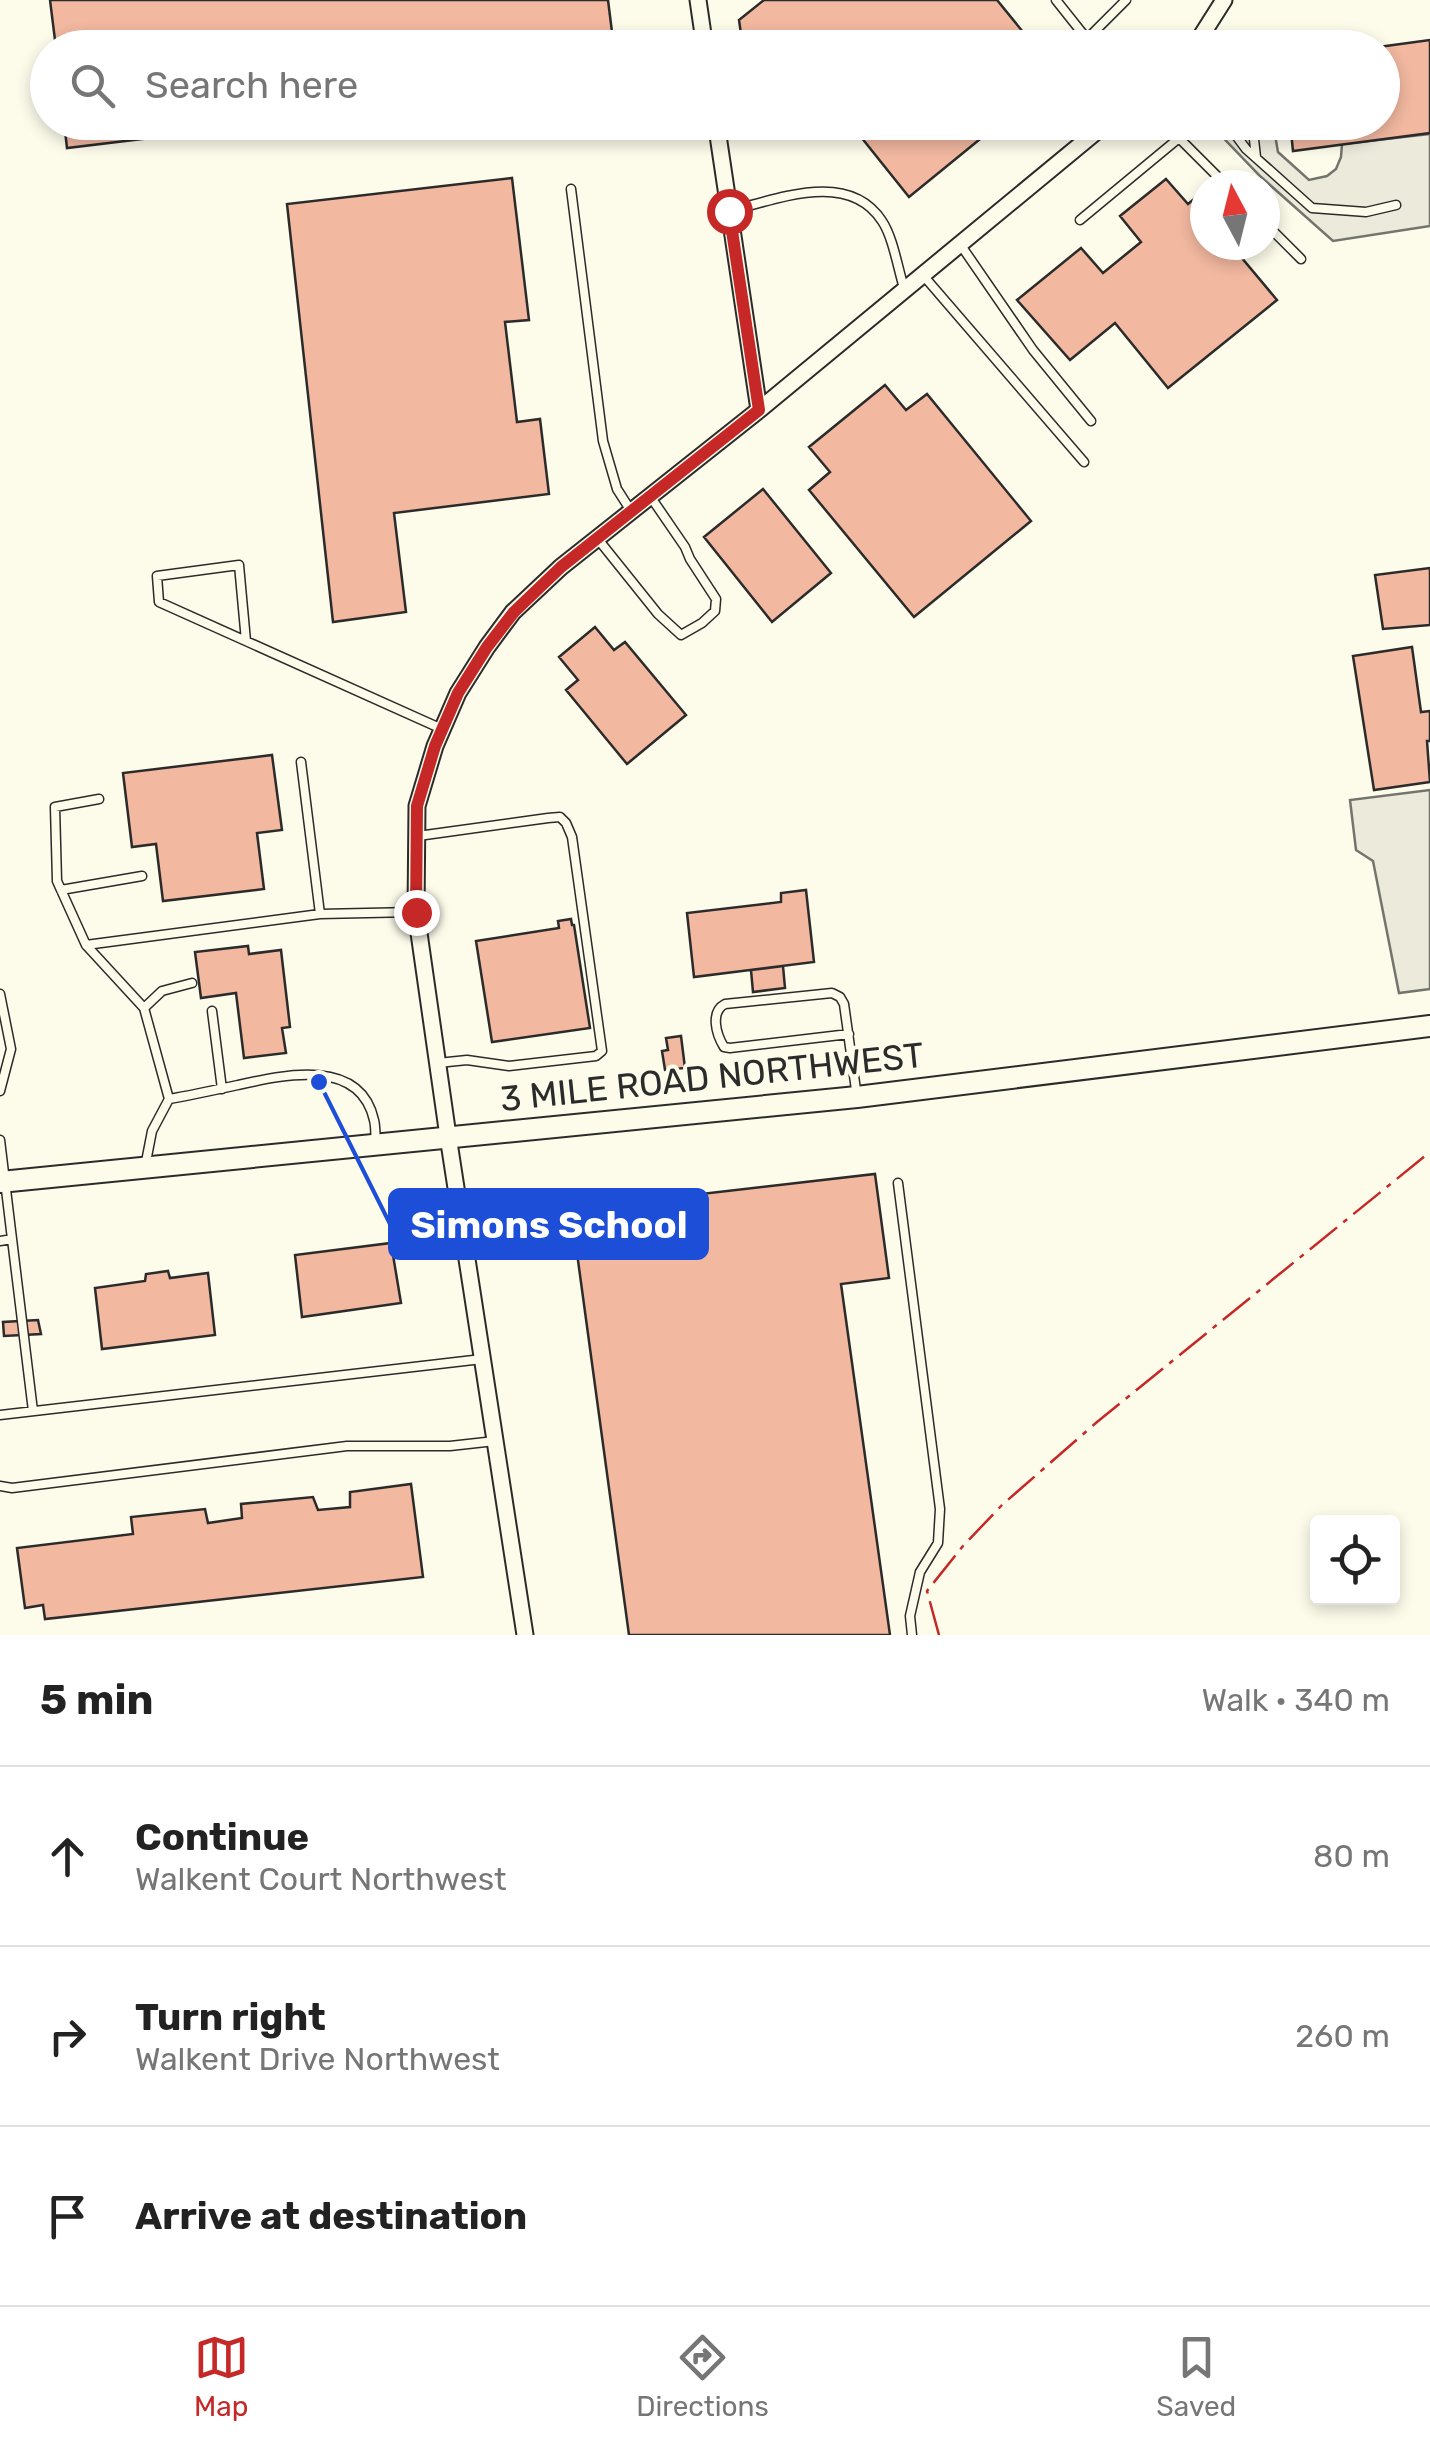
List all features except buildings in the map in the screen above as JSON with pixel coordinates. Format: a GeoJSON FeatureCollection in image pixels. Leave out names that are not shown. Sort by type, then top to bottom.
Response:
{"type":"FeatureCollection","features":[{"type":"Feature","properties":{"kind":"main road","name":"3 MILE ROAD NORTHWEST"},"geometry":{"type":"LineString","coordinates":[[2,1182],[857,1097],[1430,1026]]}},
{"type":"Feature","properties":{"kind":"street"},"geometry":{"type":"LineString","coordinates":[[698,0],[702,30]]}},
{"type":"Feature","properties":{"kind":"street"},"geometry":{"type":"LineString","coordinates":[[1205,30],[1224,0]]}},
{"type":"Feature","properties":{"kind":"street"},"geometry":{"type":"LineString","coordinates":[[719,140],[759,410]]}},
{"type":"Feature","properties":{"kind":"street"},"geometry":{"type":"LineString","coordinates":[[525,1635],[416,912],[417,806],[442,730],[458,693],[487,647],[514,612],[561,567],[759,410],[1086,140]]}},
{"type":"Feature","properties":{"kind":"lane"},"geometry":{"type":"LineString","coordinates":[[1056,0],[1080,30]]}},
{"type":"Feature","properties":{"kind":"lane"},"geometry":{"type":"LineString","coordinates":[[1096,30],[1126,0]]}},
{"type":"Feature","properties":{"kind":"lane"},"geometry":{"type":"LineString","coordinates":[[1080,220],[1177,140]]}},
{"type":"Feature","properties":{"kind":"lane"},"geometry":{"type":"LineString","coordinates":[[1181,140],[1211,170]]}},
{"type":"Feature","properties":{"kind":"lane"},"geometry":{"type":"LineString","coordinates":[[1241,140],[1312,208],[1366,212],[1396,205]]}},
{"type":"Feature","properties":{"kind":"lane"},"geometry":{"type":"LineString","coordinates":[[1254,140],[1256,157]]}},
{"type":"Feature","properties":{"kind":"lane"},"geometry":{"type":"LineString","coordinates":[[571,189],[603,441],[617,489],[631,511]]}},
{"type":"Feature","properties":{"kind":"lane"},"geometry":{"type":"LineString","coordinates":[[729,211],[826,190],[853,198],[884,223],[904,290]]}},
{"type":"Feature","properties":{"kind":"lane"},"geometry":{"type":"LineString","coordinates":[[1280,238],[1301,259]]}},
{"type":"Feature","properties":{"kind":"lane"},"geometry":{"type":"LineString","coordinates":[[960,244],[1033,350],[1091,422]]}},
{"type":"Feature","properties":{"kind":"lane"},"geometry":{"type":"LineString","coordinates":[[922,274],[1084,462]]}},
{"type":"Feature","properties":{"kind":"lane"},"geometry":{"type":"LineString","coordinates":[[597,538],[658,614],[682,635],[702,623],[714,611],[716,599],[686,546],[650,496]]}},
{"type":"Feature","properties":{"kind":"lane"},"geometry":{"type":"LineString","coordinates":[[246,641],[239,566],[156,576],[160,602],[442,730]]}},
{"type":"Feature","properties":{"kind":"lane"},"geometry":{"type":"LineString","coordinates":[[302,762],[320,914]]}},
{"type":"Feature","properties":{"kind":"lane"},"geometry":{"type":"LineString","coordinates":[[99,799],[55,808],[57,881],[86,945],[144,1008],[169,1099],[152,1131],[144,1166]]}},
{"type":"Feature","properties":{"kind":"lane"},"geometry":{"type":"LineString","coordinates":[[416,836],[548,818],[560,817],[566,823],[572,836],[602,1051],[596,1056],[509,1066],[466,1060],[438,1063]]}},
{"type":"Feature","properties":{"kind":"lane"},"geometry":{"type":"LineString","coordinates":[[62,890],[142,876]]}},
{"type":"Feature","properties":{"kind":"lane"},"geometry":{"type":"LineString","coordinates":[[86,945],[320,914],[416,912]]}},
{"type":"Feature","properties":{"kind":"lane"},"geometry":{"type":"LineString","coordinates":[[144,1008],[162,991],[192,983]]}},
{"type":"Feature","properties":{"kind":"lane"},"geometry":{"type":"LineString","coordinates":[[849,1034],[724,1047],[715,1015],[724,1004],[832,993],[840,997],[844,1004],[849,1034],[857,1097]]}},
{"type":"Feature","properties":{"kind":"lane"},"geometry":{"type":"LineString","coordinates":[[0,994],[11,1050],[0,1091]]}},
{"type":"Feature","properties":{"kind":"lane"},"geometry":{"type":"LineString","coordinates":[[212,1011],[222,1089]]}},
{"type":"Feature","properties":{"kind":"lane"},"geometry":{"type":"LineString","coordinates":[[169,1099],[294,1074],[319,1074],[344,1080],[361,1095],[374,1119],[376,1144]]}},
{"type":"Feature","properties":{"kind":"lane"},"geometry":{"type":"LineString","coordinates":[[0,1140],[2,1182],[33,1411]]}},
{"type":"Feature","properties":{"kind":"lane"},"geometry":{"type":"LineString","coordinates":[[898,1184],[940,1509],[938,1543],[920,1572],[910,1616],[912,1635]]}},
{"type":"Feature","properties":{"kind":"lane"},"geometry":{"type":"LineString","coordinates":[[0,1241],[12,1239]]}},
{"type":"Feature","properties":{"kind":"lane"},"geometry":{"type":"LineString","coordinates":[[0,1415],[482,1359]]}},
{"type":"Feature","properties":{"kind":"lane"},"geometry":{"type":"LineString","coordinates":[[0,1486],[12,1488],[348,1446],[450,1446],[495,1441]]}},
{"type":"Feature","properties":{"kind":"shaded area"},"geometry":{"type":"Polygon","coordinates":[[[1430,134],[1430,226],[1333,241],[1280,194],[1280,170],[1254,170],[1225,140],[1276,140],[1278,152],[1309,180],[1327,176],[1336,169],[1342,144],[1430,134]]]}},
{"type":"Feature","properties":{"kind":"shaded area"},"geometry":{"type":"Polygon","coordinates":[[[1430,790],[1430,989],[1399,993],[1373,861],[1356,850],[1350,800],[1430,790]]]}},
{"type":"Feature","properties":{"kind":"power"},"geometry":{"type":"LineString","coordinates":[[939,1635],[927,1591],[1002,1505],[1097,1422],[1430,1152]]}},
{"type":"Feature","properties":{"kind":"place","name":"Simons School"},"geometry":{"type":"Point","coordinates":[319,1082]}},
{"type":"Feature","properties":{"kind":"route"},"geometry":{"type":"LineString","coordinates":[[416,912],[417,806],[435,746],[458,693],[487,647],[514,612],[561,567],[759,410],[729,211]]}}]}
